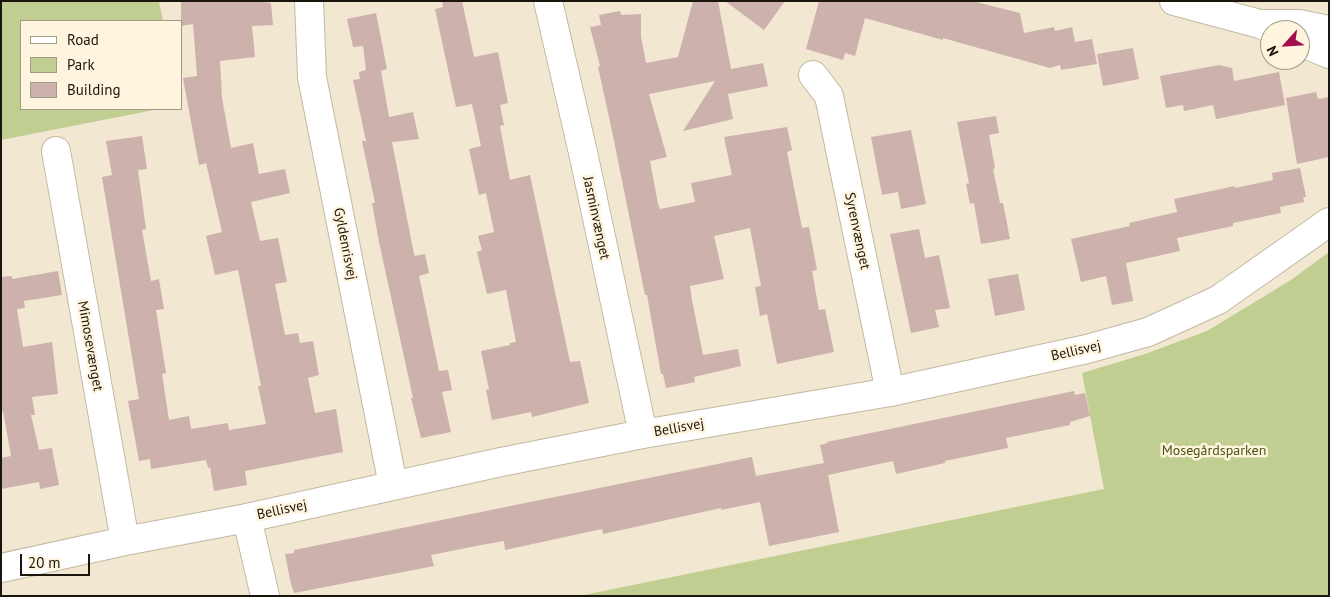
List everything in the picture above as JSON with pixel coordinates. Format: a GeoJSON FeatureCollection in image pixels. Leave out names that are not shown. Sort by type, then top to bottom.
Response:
{"type":"FeatureCollection","features":[{"type":"Feature","properties":{"kind":"street","name":"Gyldenrisvej"},"geometry":{"type":"LineString","coordinates":[[308,1],[312,77],[393,485]]}},
{"type":"Feature","properties":{"kind":"street","name":"Jasminvænget"},"geometry":{"type":"LineString","coordinates":[[548,1],[584,157],[642,434]]}},
{"type":"Feature","properties":{"kind":"street"},"geometry":{"type":"LineString","coordinates":[[1174,1],[1260,25]]}},
{"type":"Feature","properties":{"kind":"street"},"geometry":{"type":"LineString","coordinates":[[1310,26],[1329,30]]}},
{"type":"Feature","properties":{"kind":"street"},"geometry":{"type":"LineString","coordinates":[[1310,46],[1329,54]]}},
{"type":"Feature","properties":{"kind":"street","name":"Syrenvænget"},"geometry":{"type":"LineString","coordinates":[[813,75],[829,96],[890,392]]}},
{"type":"Feature","properties":{"kind":"street","name":"Mimosevænget"},"geometry":{"type":"LineString","coordinates":[[56,151],[125,541]]}},
{"type":"Feature","properties":{"kind":"street","name":"Bellisvej"},"geometry":{"type":"LineString","coordinates":[[1,568],[642,434],[890,392],[1087,348],[1148,332],[1218,300],[1329,222]]}},
{"type":"Feature","properties":{"kind":"street"},"geometry":{"type":"LineString","coordinates":[[247,518],[265,596]]}},
{"type":"Feature","properties":{"kind":"green space"},"geometry":{"type":"Polygon","coordinates":[[[1,1],[159,1],[163,20],[20,20],[20,110],[154,110],[1,140],[1,1]]]}},
{"type":"Feature","properties":{"kind":"green space","name":"Mosegårdsparken"},"geometry":{"type":"Polygon","coordinates":[[[1329,252],[1329,596],[579,596],[1104,489],[1082,373],[1145,354],[1207,331],[1291,280],[1329,252]]]}},
{"type":"Feature","properties":{"kind":"building"},"geometry":{"type":"Polygon","coordinates":[[[181,1],[256,1],[271,3],[273,25],[252,26],[255,57],[220,61],[222,98],[231,148],[253,143],[259,174],[285,169],[290,193],[251,202],[260,241],[278,238],[287,282],[275,284],[285,335],[298,333],[300,343],[313,341],[319,375],[308,378],[315,413],[336,409],[343,452],[245,471],[247,485],[214,491],[210,467],[208,468],[206,460],[151,469],[150,459],[139,461],[128,401],[139,399],[102,177],[112,175],[106,141],[142,136],[147,169],[138,170],[146,229],[142,230],[151,281],[159,279],[164,309],[156,310],[166,373],[162,374],[169,420],[189,416],[191,429],[228,423],[229,430],[266,424],[258,386],[261,386],[238,270],[215,275],[206,236],[222,232],[206,163],[199,165],[183,78],[197,76],[193,24],[182,26],[181,1]]]}},
{"type":"Feature","properties":{"kind":"building"},"geometry":{"type":"Polygon","coordinates":[[[442,1],[462,1],[474,57],[498,52],[508,103],[500,105],[504,125],[500,126],[510,180],[530,175],[570,362],[580,361],[589,403],[532,417],[531,412],[492,420],[486,390],[489,389],[481,351],[516,342],[506,290],[487,294],[477,252],[482,250],[478,236],[494,232],[486,193],[479,195],[469,149],[481,146],[472,104],[456,107],[435,9],[443,7],[442,1]]]}},
{"type":"Feature","properties":{"kind":"building"},"geometry":{"type":"Polygon","coordinates":[[[693,1],[718,1],[731,69],[763,63],[768,86],[728,94],[733,119],[683,131],[715,81],[649,94],[667,157],[650,161],[660,209],[695,202],[691,183],[732,175],[724,137],[787,127],[792,150],[787,152],[802,228],[809,227],[817,270],[812,271],[819,310],[825,309],[834,352],[777,364],[767,314],[760,316],[755,287],[761,286],[750,228],[714,236],[724,279],[690,286],[703,355],[738,349],[741,366],[694,377],[695,382],[666,388],[663,374],[661,374],[647,295],[645,295],[598,67],[600,66],[590,27],[601,25],[599,15],[620,11],[621,15],[641,14],[641,36],[646,63],[678,57],[693,1]]]}},
{"type":"Feature","properties":{"kind":"building"},"geometry":{"type":"Polygon","coordinates":[[[725,1],[785,1],[764,30],[725,1]]]}},
{"type":"Feature","properties":{"kind":"building"},"geometry":{"type":"Polygon","coordinates":[[[819,1],[972,1],[1020,13],[1024,33],[1054,27],[1055,31],[1072,27],[1075,42],[1092,39],[1097,64],[1061,70],[1060,65],[1050,68],[865,18],[855,56],[845,53],[843,60],[806,49],[819,1]]]}},
{"type":"Feature","properties":{"kind":"building"},"geometry":{"type":"Polygon","coordinates":[[[376,13],[387,69],[381,71],[389,117],[413,112],[419,139],[392,142],[414,254],[415,256],[425,254],[429,273],[419,276],[439,371],[448,370],[452,390],[442,392],[451,432],[421,438],[379,242],[372,203],[375,203],[362,141],[366,141],[353,80],[360,79],[359,72],[366,70],[363,46],[353,47],[347,19],[376,13]]]}},
{"type":"Feature","properties":{"kind":"building"},"geometry":{"type":"Polygon","coordinates":[[[1133,48],[1139,79],[1103,86],[1097,54],[1133,48]]]}},
{"type":"Feature","properties":{"kind":"building"},"geometry":{"type":"Polygon","coordinates":[[[1219,65],[1232,68],[1234,81],[1279,72],[1285,105],[1216,119],[1213,105],[1184,111],[1183,105],[1166,108],[1160,76],[1219,65]]]}},
{"type":"Feature","properties":{"kind":"building"},"geometry":{"type":"Polygon","coordinates":[[[1316,92],[1318,99],[1329,97],[1329,157],[1297,164],[1286,98],[1316,92]]]}},
{"type":"Feature","properties":{"kind":"building"},"geometry":{"type":"Polygon","coordinates":[[[996,116],[999,133],[989,135],[995,168],[993,169],[1000,203],[1003,203],[1010,239],[981,244],[974,203],[970,204],[966,184],[969,183],[957,122],[996,116]]]}},
{"type":"Feature","properties":{"kind":"building"},"geometry":{"type":"Polygon","coordinates":[[[911,130],[926,204],[901,209],[898,192],[882,195],[871,137],[911,130]]]}},
{"type":"Feature","properties":{"kind":"building"},"geometry":{"type":"Polygon","coordinates":[[[1300,168],[1306,197],[1303,197],[1304,202],[1280,207],[1281,213],[1177,238],[1180,251],[1126,263],[1133,301],[1112,305],[1106,276],[1081,282],[1071,239],[1130,226],[1129,223],[1177,212],[1174,199],[1273,180],[1272,173],[1300,168]]]}},
{"type":"Feature","properties":{"kind":"building"},"geometry":{"type":"Polygon","coordinates":[[[919,229],[925,258],[939,255],[950,308],[935,310],[939,327],[911,333],[890,234],[919,229]]]}},
{"type":"Feature","properties":{"kind":"building"},"geometry":{"type":"Polygon","coordinates":[[[58,271],[62,295],[24,301],[25,308],[17,309],[23,347],[52,342],[58,394],[32,397],[35,415],[31,415],[39,450],[52,448],[59,485],[40,489],[39,482],[1,489],[1,458],[11,456],[3,411],[1,412],[1,277],[12,276],[12,279],[58,271]]]}},
{"type":"Feature","properties":{"kind":"building"},"geometry":{"type":"Polygon","coordinates":[[[1018,274],[1025,310],[995,316],[988,279],[1018,274]]]}},
{"type":"Feature","properties":{"kind":"building"},"geometry":{"type":"Polygon","coordinates":[[[1074,391],[1075,395],[1085,393],[1090,416],[1070,422],[1070,425],[1006,438],[1008,448],[945,461],[945,463],[896,474],[893,461],[828,475],[839,532],[769,546],[760,502],[721,510],[721,508],[603,534],[602,529],[505,550],[504,541],[481,545],[431,555],[434,566],[294,593],[291,584],[285,554],[294,553],[294,550],[752,457],[756,476],[824,463],[820,445],[827,442],[1074,391]]]}}]}
